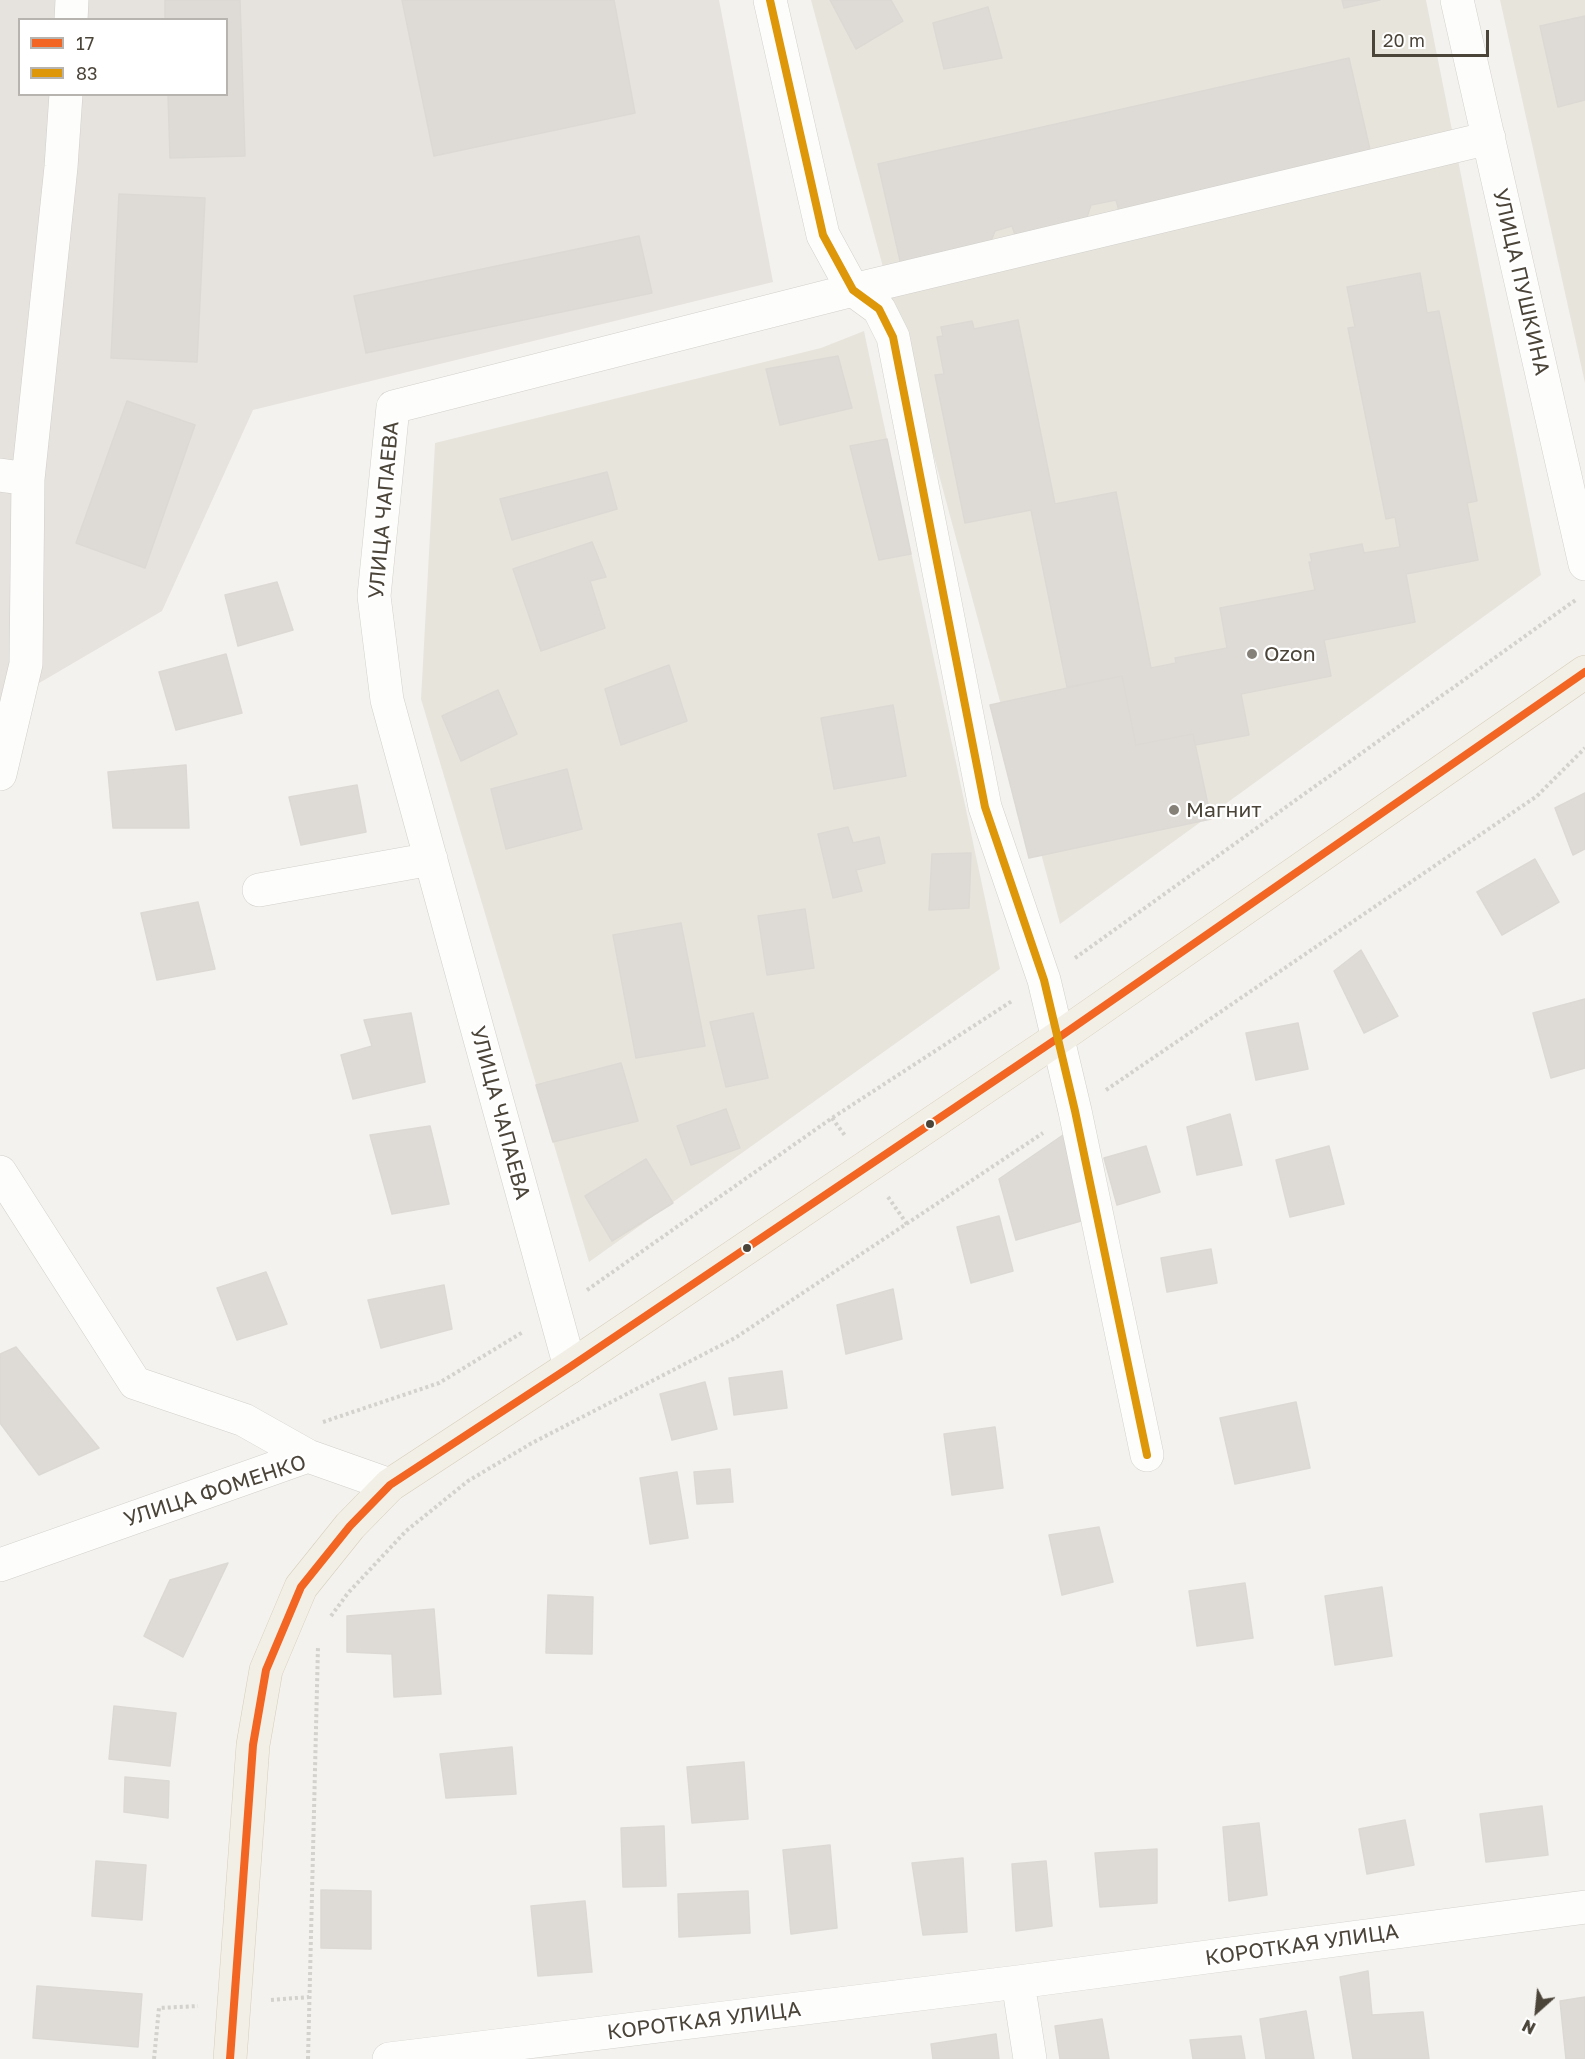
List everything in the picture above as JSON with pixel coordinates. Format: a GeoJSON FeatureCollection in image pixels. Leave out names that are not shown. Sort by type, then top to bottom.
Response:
{"type":"FeatureCollection","features":[{"type":"Feature","properties":{"kind":"main road"},"geometry":{"type":"LineString","coordinates":[[230,2059],[253,1745],[266,1670],[301,1587],[351,1526],[390,1485],[570,1367],[1058,1038],[1585,672]]}},
{"type":"Feature","properties":{"kind":"street"},"geometry":{"type":"LineString","coordinates":[[70,18],[72,0]]}},
{"type":"Feature","properties":{"kind":"street"},"geometry":{"type":"LineString","coordinates":[[770,0],[824,235],[853,290],[879,309],[893,337],[985,807],[1044,980],[1075,1111],[1147,1455]]}},
{"type":"Feature","properties":{"kind":"street","name":"УЛИЦА ПУШКИНА"},"geometry":{"type":"LineString","coordinates":[[1458,0],[1585,564]]}},
{"type":"Feature","properties":{"kind":"street"},"geometry":{"type":"LineString","coordinates":[[0,774],[26,664],[14,477],[61,167],[66,96]]}},
{"type":"Feature","properties":{"kind":"street"},"geometry":{"type":"LineString","coordinates":[[853,290],[1489,138]]}},
{"type":"Feature","properties":{"kind":"street","name":"УЛИЦА ЧАПАЕВА"},"geometry":{"type":"LineString","coordinates":[[570,1367],[387,700],[374,596],[393,407],[853,290]]}},
{"type":"Feature","properties":{"kind":"street"},"geometry":{"type":"LineString","coordinates":[[259,890],[431,859]]}},
{"type":"Feature","properties":{"kind":"street"},"geometry":{"type":"LineString","coordinates":[[0,1172],[135,1383],[243,1420],[308,1456]]}},
{"type":"Feature","properties":{"kind":"street","name":"УЛИЦА ФОМЕНКО"},"geometry":{"type":"LineString","coordinates":[[0,1565],[308,1456],[390,1485]]}},
{"type":"Feature","properties":{"kind":"street","name":"КОРОТКАЯ УЛИЦА"},"geometry":{"type":"LineString","coordinates":[[389,2059],[1018,1982],[1585,1907]]}},
{"type":"Feature","properties":{"kind":"street"},"geometry":{"type":"LineString","coordinates":[[1018,1982],[1030,2059]]}},
{"type":"Feature","properties":{"kind":"path"},"geometry":{"type":"LineString","coordinates":[[271,1436],[317,1424],[439,1383],[555,1313],[832,1118],[1044,980],[1585,594]]}},
{"type":"Feature","properties":{"kind":"path"},"geometry":{"type":"LineString","coordinates":[[330,1617],[348,1593],[406,1531],[468,1481],[531,1443],[735,1338],[1075,1111],[1537,796],[1585,748]]}},
{"type":"Feature","properties":{"kind":"path"},"geometry":{"type":"LineString","coordinates":[[308,2059],[318,1645]]}},
{"type":"Feature","properties":{"kind":"shaded area"},"geometry":{"type":"Polygon","coordinates":[[[0,0],[719,0],[773,282],[253,410],[162,611],[0,706],[0,0]]]}},
{"type":"Feature","properties":{"kind":"shaded area"},"geometry":{"type":"Polygon","coordinates":[[[811,0],[1426,0],[1541,575],[1060,924],[811,0]]]}},
{"type":"Feature","properties":{"kind":"shaded area"},"geometry":{"type":"Polygon","coordinates":[[[1500,0],[1585,0],[1585,383],[1500,0]]]}},
{"type":"Feature","properties":{"kind":"shaded area"},"geometry":{"type":"Polygon","coordinates":[[[864,331],[1000,969],[589,1262],[421,699],[435,443],[821,348],[864,331]]]}},
{"type":"Feature","properties":{"kind":"building"},"geometry":{"type":"Polygon","coordinates":[[[165,0],[240,0],[245,156],[170,158],[168,96],[228,96],[228,18],[165,18],[165,0]]]}},
{"type":"Feature","properties":{"kind":"building"},"geometry":{"type":"Polygon","coordinates":[[[402,0],[614,0],[635,113],[434,156],[402,0]]]}},
{"type":"Feature","properties":{"kind":"building"},"geometry":{"type":"Polygon","coordinates":[[[830,0],[891,0],[903,21],[856,49],[830,0]]]}},
{"type":"Feature","properties":{"kind":"building"},"geometry":{"type":"Polygon","coordinates":[[[1342,0],[1380,0],[1344,8],[1342,0]]]}},
{"type":"Feature","properties":{"kind":"building"},"geometry":{"type":"Polygon","coordinates":[[[988,7],[1002,58],[944,69],[933,23],[988,7]]]}},
{"type":"Feature","properties":{"kind":"building"},"geometry":{"type":"Polygon","coordinates":[[[1585,16],[1585,100],[1558,107],[1540,26],[1585,16]]]}},
{"type":"Feature","properties":{"kind":"building"},"geometry":{"type":"Polygon","coordinates":[[[1349,58],[1371,154],[1119,211],[1116,200],[1091,205],[1087,217],[1016,238],[1012,226],[995,231],[990,244],[901,265],[878,164],[1349,58]]]}},
{"type":"Feature","properties":{"kind":"building"},"geometry":{"type":"Polygon","coordinates":[[[119,194],[205,198],[197,362],[111,358],[119,194]]]}},
{"type":"Feature","properties":{"kind":"building"},"geometry":{"type":"Polygon","coordinates":[[[639,236],[652,293],[366,353],[354,296],[639,236]]]}},
{"type":"Feature","properties":{"kind":"building"},"geometry":{"type":"Polygon","coordinates":[[[1420,273],[1427,313],[1439,311],[1477,501],[1467,503],[1478,560],[1406,574],[1415,622],[1324,640],[1331,676],[1241,694],[1249,735],[1195,745],[1193,734],[1136,745],[1122,676],[1067,687],[1031,510],[965,523],[935,375],[944,374],[937,337],[943,336],[941,327],[972,321],[974,329],[1018,320],[1055,504],[1116,492],[1151,668],[1176,663],[1175,658],[1227,648],[1220,608],[1315,590],[1309,562],[1312,562],[1310,554],[1362,544],[1364,553],[1400,547],[1395,517],[1386,519],[1348,328],[1355,327],[1347,287],[1420,273]]]}},
{"type":"Feature","properties":{"kind":"building"},"geometry":{"type":"Polygon","coordinates":[[[838,356],[852,408],[780,425],[766,369],[838,356]]]}},
{"type":"Feature","properties":{"kind":"building"},"geometry":{"type":"Polygon","coordinates":[[[127,401],[195,425],[145,568],[76,543],[127,401]]]}},
{"type":"Feature","properties":{"kind":"building"},"geometry":{"type":"Polygon","coordinates":[[[887,439],[911,554],[879,560],[850,446],[887,439]]]}},
{"type":"Feature","properties":{"kind":"building"},"geometry":{"type":"Polygon","coordinates":[[[607,472],[617,509],[512,540],[500,499],[607,472]]]}},
{"type":"Feature","properties":{"kind":"building"},"geometry":{"type":"Polygon","coordinates":[[[592,542],[606,577],[590,581],[605,628],[541,651],[513,569],[592,542]]]}},
{"type":"Feature","properties":{"kind":"building"},"geometry":{"type":"Polygon","coordinates":[[[277,582],[293,630],[238,646],[225,595],[277,582]]]}},
{"type":"Feature","properties":{"kind":"building"},"geometry":{"type":"Polygon","coordinates":[[[226,654],[242,713],[176,730],[159,672],[226,654]]]}},
{"type":"Feature","properties":{"kind":"building"},"geometry":{"type":"Polygon","coordinates":[[[669,665],[687,721],[621,745],[605,689],[669,665]]]}},
{"type":"Feature","properties":{"kind":"building"},"geometry":{"type":"Polygon","coordinates":[[[1122,676],[1136,745],[1193,734],[1211,819],[1029,858],[990,705],[1122,676]]]}},
{"type":"Feature","properties":{"kind":"building"},"geometry":{"type":"Polygon","coordinates":[[[498,690],[517,734],[461,761],[442,716],[498,690]]]}},
{"type":"Feature","properties":{"kind":"building"},"geometry":{"type":"Polygon","coordinates":[[[893,705],[906,776],[834,789],[821,718],[893,705]]]}},
{"type":"Feature","properties":{"kind":"building"},"geometry":{"type":"Polygon","coordinates":[[[186,765],[189,828],[113,828],[108,772],[186,765]]]}},
{"type":"Feature","properties":{"kind":"building"},"geometry":{"type":"Polygon","coordinates":[[[567,769],[582,829],[506,849],[491,789],[567,769]]]}},
{"type":"Feature","properties":{"kind":"building"},"geometry":{"type":"Polygon","coordinates":[[[357,785],[366,832],[301,845],[289,797],[357,785]]]}},
{"type":"Feature","properties":{"kind":"building"},"geometry":{"type":"Polygon","coordinates":[[[1585,793],[1585,849],[1573,855],[1555,808],[1585,793]]]}},
{"type":"Feature","properties":{"kind":"building"},"geometry":{"type":"Polygon","coordinates":[[[848,827],[853,843],[879,837],[885,863],[856,870],[862,891],[833,898],[818,834],[848,827]]]}},
{"type":"Feature","properties":{"kind":"building"},"geometry":{"type":"Polygon","coordinates":[[[971,853],[969,908],[929,910],[932,854],[971,853]]]}},
{"type":"Feature","properties":{"kind":"building"},"geometry":{"type":"Polygon","coordinates":[[[1535,859],[1559,902],[1502,935],[1477,892],[1535,859]]]}},
{"type":"Feature","properties":{"kind":"building"},"geometry":{"type":"Polygon","coordinates":[[[198,902],[215,969],[157,980],[141,913],[198,902]]]}},
{"type":"Feature","properties":{"kind":"building"},"geometry":{"type":"Polygon","coordinates":[[[805,909],[814,968],[767,975],[758,916],[805,909]]]}},
{"type":"Feature","properties":{"kind":"building"},"geometry":{"type":"Polygon","coordinates":[[[681,923],[705,1046],[636,1058],[613,935],[681,923]]]}},
{"type":"Feature","properties":{"kind":"building"},"geometry":{"type":"Polygon","coordinates":[[[1361,950],[1398,1016],[1364,1033],[1334,971],[1361,950]]]}},
{"type":"Feature","properties":{"kind":"building"},"geometry":{"type":"Polygon","coordinates":[[[1585,999],[1585,1068],[1551,1078],[1533,1013],[1585,999]]]}},
{"type":"Feature","properties":{"kind":"building"},"geometry":{"type":"Polygon","coordinates":[[[411,1013],[425,1082],[353,1099],[341,1055],[372,1046],[364,1020],[411,1013]]]}},
{"type":"Feature","properties":{"kind":"building"},"geometry":{"type":"Polygon","coordinates":[[[753,1013],[768,1078],[726,1087],[710,1022],[753,1013]]]}},
{"type":"Feature","properties":{"kind":"building"},"geometry":{"type":"Polygon","coordinates":[[[1298,1023],[1308,1069],[1256,1080],[1246,1033],[1298,1023]]]}},
{"type":"Feature","properties":{"kind":"building"},"geometry":{"type":"Polygon","coordinates":[[[621,1063],[638,1121],[553,1142],[536,1085],[621,1063]]]}},
{"type":"Feature","properties":{"kind":"building"},"geometry":{"type":"Polygon","coordinates":[[[726,1109],[740,1148],[691,1165],[677,1126],[726,1109]]]}},
{"type":"Feature","properties":{"kind":"building"},"geometry":{"type":"Polygon","coordinates":[[[1230,1114],[1242,1165],[1197,1175],[1187,1127],[1230,1114]]]}},
{"type":"Feature","properties":{"kind":"building"},"geometry":{"type":"Polygon","coordinates":[[[430,1126],[449,1204],[392,1214],[370,1135],[430,1126]]]}},
{"type":"Feature","properties":{"kind":"building"},"geometry":{"type":"Polygon","coordinates":[[[1063,1135],[1081,1221],[1016,1240],[999,1179],[1063,1135]]]}},
{"type":"Feature","properties":{"kind":"building"},"geometry":{"type":"Polygon","coordinates":[[[1146,1146],[1160,1192],[1117,1205],[1104,1158],[1146,1146]]]}},
{"type":"Feature","properties":{"kind":"building"},"geometry":{"type":"Polygon","coordinates":[[[1329,1146],[1344,1204],[1290,1217],[1276,1160],[1329,1146]]]}},
{"type":"Feature","properties":{"kind":"building"},"geometry":{"type":"Polygon","coordinates":[[[646,1159],[673,1203],[612,1241],[585,1196],[646,1159]]]}},
{"type":"Feature","properties":{"kind":"building"},"geometry":{"type":"Polygon","coordinates":[[[999,1216],[1013,1271],[971,1283],[957,1227],[999,1216]]]}},
{"type":"Feature","properties":{"kind":"building"},"geometry":{"type":"Polygon","coordinates":[[[1211,1249],[1217,1283],[1167,1292],[1161,1258],[1211,1249]]]}},
{"type":"Feature","properties":{"kind":"building"},"geometry":{"type":"Polygon","coordinates":[[[266,1272],[287,1324],[237,1340],[217,1288],[266,1272]]]}},
{"type":"Feature","properties":{"kind":"building"},"geometry":{"type":"Polygon","coordinates":[[[444,1285],[452,1329],[381,1348],[368,1300],[444,1285]]]}},
{"type":"Feature","properties":{"kind":"building"},"geometry":{"type":"Polygon","coordinates":[[[893,1289],[902,1339],[846,1354],[837,1305],[893,1289]]]}},
{"type":"Feature","properties":{"kind":"building"},"geometry":{"type":"Polygon","coordinates":[[[16,1347],[99,1448],[39,1475],[0,1423],[0,1354],[16,1347]]]}},
{"type":"Feature","properties":{"kind":"building"},"geometry":{"type":"Polygon","coordinates":[[[782,1371],[787,1408],[734,1415],[729,1378],[782,1371]]]}},
{"type":"Feature","properties":{"kind":"building"},"geometry":{"type":"Polygon","coordinates":[[[705,1382],[717,1429],[672,1440],[660,1394],[705,1382]]]}},
{"type":"Feature","properties":{"kind":"building"},"geometry":{"type":"Polygon","coordinates":[[[1296,1402],[1310,1468],[1235,1484],[1220,1418],[1296,1402]]]}},
{"type":"Feature","properties":{"kind":"building"},"geometry":{"type":"Polygon","coordinates":[[[995,1427],[1003,1488],[952,1495],[944,1434],[995,1427]]]}},
{"type":"Feature","properties":{"kind":"building"},"geometry":{"type":"Polygon","coordinates":[[[730,1469],[733,1502],[697,1504],[694,1472],[730,1469]]]}},
{"type":"Feature","properties":{"kind":"building"},"geometry":{"type":"Polygon","coordinates":[[[677,1472],[688,1538],[650,1544],[640,1478],[677,1472]]]}},
{"type":"Feature","properties":{"kind":"building"},"geometry":{"type":"Polygon","coordinates":[[[1099,1527],[1113,1582],[1062,1595],[1049,1535],[1099,1527]]]}},
{"type":"Feature","properties":{"kind":"building"},"geometry":{"type":"Polygon","coordinates":[[[228,1563],[183,1657],[144,1636],[170,1580],[228,1563]]]}},
{"type":"Feature","properties":{"kind":"building"},"geometry":{"type":"Polygon","coordinates":[[[1245,1583],[1253,1638],[1197,1646],[1189,1591],[1245,1583]]]}},
{"type":"Feature","properties":{"kind":"building"},"geometry":{"type":"Polygon","coordinates":[[[1382,1587],[1392,1656],[1335,1665],[1325,1596],[1382,1587]]]}},
{"type":"Feature","properties":{"kind":"building"},"geometry":{"type":"Polygon","coordinates":[[[548,1595],[593,1597],[592,1654],[546,1653],[548,1595]]]}},
{"type":"Feature","properties":{"kind":"building"},"geometry":{"type":"Polygon","coordinates":[[[434,1609],[441,1694],[394,1697],[392,1654],[347,1652],[347,1616],[434,1609]]]}},
{"type":"Feature","properties":{"kind":"building"},"geometry":{"type":"Polygon","coordinates":[[[114,1706],[176,1713],[170,1766],[109,1759],[114,1706]]]}},
{"type":"Feature","properties":{"kind":"building"},"geometry":{"type":"Polygon","coordinates":[[[512,1747],[516,1794],[446,1798],[440,1754],[512,1747]]]}},
{"type":"Feature","properties":{"kind":"building"},"geometry":{"type":"Polygon","coordinates":[[[744,1762],[748,1819],[692,1823],[687,1767],[744,1762]]]}},
{"type":"Feature","properties":{"kind":"building"},"geometry":{"type":"Polygon","coordinates":[[[125,1777],[169,1781],[168,1818],[124,1812],[125,1777]]]}},
{"type":"Feature","properties":{"kind":"building"},"geometry":{"type":"Polygon","coordinates":[[[1542,1806],[1548,1855],[1486,1862],[1480,1814],[1542,1806]]]}},
{"type":"Feature","properties":{"kind":"building"},"geometry":{"type":"Polygon","coordinates":[[[1405,1820],[1414,1865],[1367,1874],[1359,1829],[1405,1820]]]}},
{"type":"Feature","properties":{"kind":"building"},"geometry":{"type":"Polygon","coordinates":[[[1259,1823],[1267,1895],[1229,1901],[1223,1827],[1259,1823]]]}},
{"type":"Feature","properties":{"kind":"building"},"geometry":{"type":"Polygon","coordinates":[[[664,1826],[666,1886],[623,1887],[621,1828],[664,1826]]]}},
{"type":"Feature","properties":{"kind":"building"},"geometry":{"type":"Polygon","coordinates":[[[830,1845],[837,1928],[791,1934],[783,1850],[830,1845]]]}},
{"type":"Feature","properties":{"kind":"building"},"geometry":{"type":"Polygon","coordinates":[[[1157,1849],[1157,1903],[1100,1907],[1095,1853],[1157,1849]]]}},
{"type":"Feature","properties":{"kind":"building"},"geometry":{"type":"Polygon","coordinates":[[[963,1858],[967,1932],[923,1935],[912,1863],[963,1858]]]}},
{"type":"Feature","properties":{"kind":"building"},"geometry":{"type":"Polygon","coordinates":[[[96,1861],[146,1865],[142,1920],[92,1916],[96,1861]]]}},
{"type":"Feature","properties":{"kind":"building"},"geometry":{"type":"Polygon","coordinates":[[[1046,1861],[1052,1926],[1016,1931],[1012,1864],[1046,1861]]]}},
{"type":"Feature","properties":{"kind":"building"},"geometry":{"type":"Polygon","coordinates":[[[321,1890],[371,1891],[371,1949],[321,1948],[321,1890]]]}},
{"type":"Feature","properties":{"kind":"building"},"geometry":{"type":"Polygon","coordinates":[[[748,1891],[750,1933],[679,1937],[678,1894],[748,1891]]]}},
{"type":"Feature","properties":{"kind":"building"},"geometry":{"type":"Polygon","coordinates":[[[585,1901],[592,1972],[538,1976],[531,1906],[585,1901]]]}},
{"type":"Feature","properties":{"kind":"building"},"geometry":{"type":"Polygon","coordinates":[[[1368,1971],[1372,2015],[1423,2012],[1429,2059],[1353,2059],[1340,1977],[1368,1971]]]}},
{"type":"Feature","properties":{"kind":"building"},"geometry":{"type":"Polygon","coordinates":[[[37,1986],[142,1994],[138,2047],[33,2038],[37,1986]]]}},
{"type":"Feature","properties":{"kind":"building"},"geometry":{"type":"Polygon","coordinates":[[[1585,1997],[1585,2059],[1566,2059],[1560,2001],[1585,1997]]]}},
{"type":"Feature","properties":{"kind":"building"},"geometry":{"type":"Polygon","coordinates":[[[1306,2011],[1314,2059],[1266,2059],[1260,2019],[1306,2011]]]}},
{"type":"Feature","properties":{"kind":"building"},"geometry":{"type":"Polygon","coordinates":[[[1102,2019],[1109,2059],[1060,2059],[1055,2026],[1102,2019]]]}},
{"type":"Feature","properties":{"kind":"building"},"geometry":{"type":"Polygon","coordinates":[[[996,2034],[999,2059],[933,2059],[931,2044],[996,2034]]]}},
{"type":"Feature","properties":{"kind":"building"},"geometry":{"type":"Polygon","coordinates":[[[1241,2036],[1245,2059],[1193,2059],[1190,2040],[1241,2036]]]}},
{"type":"Feature","properties":{"kind":"transit line","name":"83"},"geometry":{"type":"LineString","coordinates":[[770,0],[823,235],[853,290],[879,309],[893,337],[985,807],[1044,980],[1075,1111],[1147,1455]]}},
{"type":"Feature","properties":{"kind":"transit line","name":"17"},"geometry":{"type":"LineString","coordinates":[[230,2059],[253,1745],[266,1670],[301,1587],[350,1526],[390,1485],[570,1367],[1058,1038],[1585,672]]}},
{"type":"Feature","properties":{"kind":"place","name":"Ozon"},"geometry":{"type":"Point","coordinates":[1252,654]}},
{"type":"Feature","properties":{"kind":"place","name":"Магнит"},"geometry":{"type":"Point","coordinates":[1174,810]}}]}
